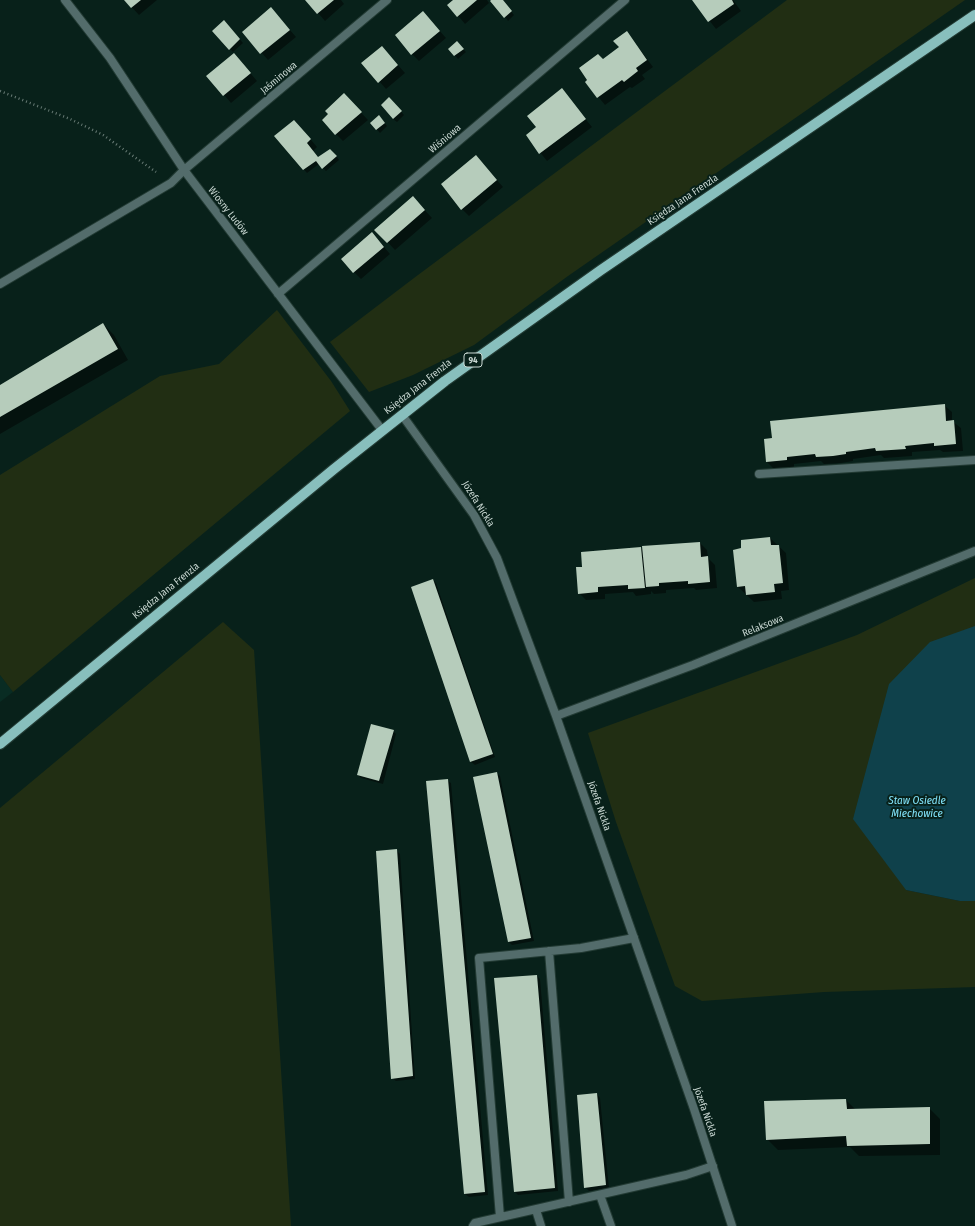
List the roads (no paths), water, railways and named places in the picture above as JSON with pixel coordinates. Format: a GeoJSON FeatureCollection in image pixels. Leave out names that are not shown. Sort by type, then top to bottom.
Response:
{"type":"FeatureCollection","features":[{"type":"Feature","properties":{"kind":"main road","name":"Księdza Jana Frenzla"},"geometry":{"type":"LineString","coordinates":[[0,744],[382,430],[483,353],[594,275],[975,15]]}},
{"type":"Feature","properties":{"kind":"street","name":"Wiosny Ludów"},"geometry":{"type":"LineString","coordinates":[[65,0],[110,58],[184,170],[382,430]]}},
{"type":"Feature","properties":{"kind":"street","name":"Jaśminowa"},"geometry":{"type":"LineString","coordinates":[[0,284],[171,183],[184,170],[386,0]]}},
{"type":"Feature","properties":{"kind":"street","name":"Wiśniowa"},"geometry":{"type":"LineString","coordinates":[[278,294],[625,0]]}},
{"type":"Feature","properties":{"kind":"street","name":"Józefa Nickla"},"geometry":{"type":"LineString","coordinates":[[402,415],[474,515],[497,558],[556,716],[713,1166],[732,1226]]}},
{"type":"Feature","properties":{"kind":"street"},"geometry":{"type":"LineString","coordinates":[[759,474],[975,460]]}},
{"type":"Feature","properties":{"kind":"street","name":"Relaksowa"},"geometry":{"type":"LineString","coordinates":[[556,716],[693,666],[975,552]]}},
{"type":"Feature","properties":{"kind":"street"},"geometry":{"type":"LineString","coordinates":[[500,1217],[479,958],[549,951],[634,938]]}},
{"type":"Feature","properties":{"kind":"street"},"geometry":{"type":"LineString","coordinates":[[549,951],[569,1202]]}},
{"type":"Feature","properties":{"kind":"street"},"geometry":{"type":"LineString","coordinates":[[474,1226],[475,1223],[686,1175],[713,1166]]}},
{"type":"Feature","properties":{"kind":"street"},"geometry":{"type":"LineString","coordinates":[[600,1195],[611,1226]]}},
{"type":"Feature","properties":{"kind":"street"},"geometry":{"type":"LineString","coordinates":[[536,1210],[541,1226]]}},
{"type":"Feature","properties":{"kind":"water","name":"Staw Osiedle Miechowice"},"geometry":{"type":"Polygon","coordinates":[[[975,626],[975,901],[960,901],[906,890],[853,819],[889,684],[930,642],[975,626]]]}}]}
